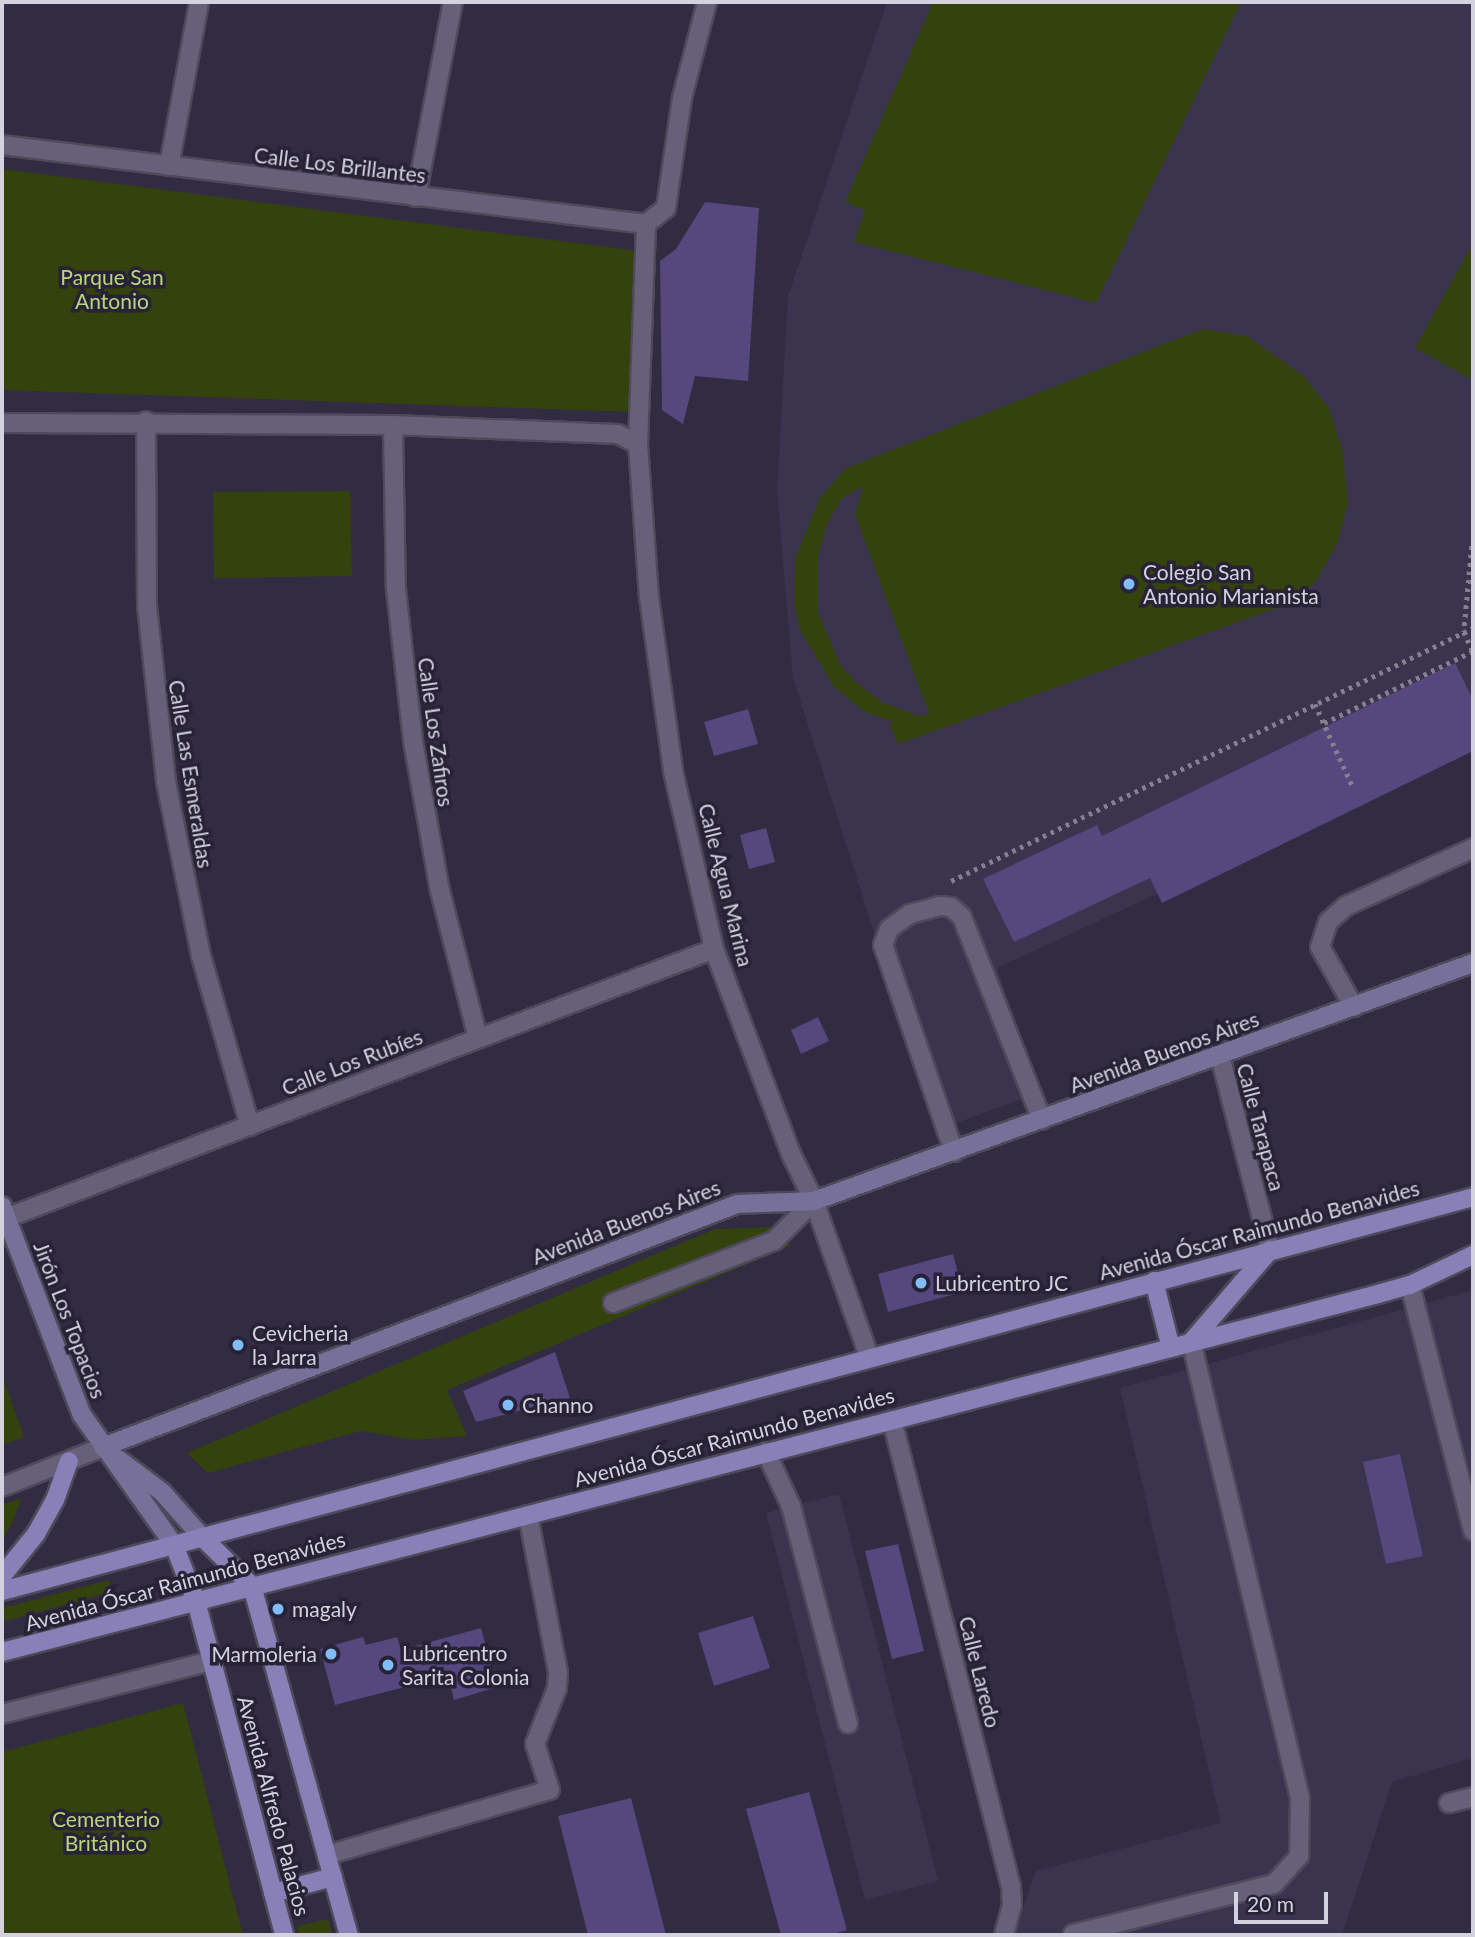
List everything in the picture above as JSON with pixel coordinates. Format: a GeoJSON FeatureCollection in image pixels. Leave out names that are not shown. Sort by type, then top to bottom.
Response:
{"type":"FeatureCollection","features":[{"type":"Feature","properties":{"kind":"main road","name":"Avenida Buenos Aires"},"geometry":{"type":"LineString","coordinates":[[103,1447],[737,1204],[814,1201],[1473,963]]}},
{"type":"Feature","properties":{"kind":"main road","name":"Avenida Óscar Raimundo Benavides"},"geometry":{"type":"LineString","coordinates":[[2,1591],[869,1356],[1473,1197]]}},
{"type":"Feature","properties":{"kind":"main road","name":"Jirón Los Topacios"},"geometry":{"type":"LineString","coordinates":[[4,1212],[82,1415],[103,1447]]}},
{"type":"Feature","properties":{"kind":"main road"},"geometry":{"type":"LineString","coordinates":[[1191,1342],[1270,1250]]}},
{"type":"Feature","properties":{"kind":"main road","name":"Avenida Óscar Raimundo Benavides"},"geometry":{"type":"LineString","coordinates":[[2,1652],[1410,1285],[1473,1255]]}},
{"type":"Feature","properties":{"kind":"main road"},"geometry":{"type":"LineString","coordinates":[[1154,1281],[1171,1348]]}},
{"type":"Feature","properties":{"kind":"main road","name":"Avenida Alfredo Palacios"},"geometry":{"type":"LineString","coordinates":[[103,1447],[162,1492],[202,1537],[252,1586],[349,1935]]}},
{"type":"Feature","properties":{"kind":"main road","name":"Avenida Alfredo Palacios"},"geometry":{"type":"LineString","coordinates":[[103,1447],[174,1545],[196,1601],[284,1935]]}},
{"type":"Feature","properties":{"kind":"main road"},"geometry":{"type":"LineString","coordinates":[[2,1576],[36,1534],[55,1500],[69,1461]]}},
{"type":"Feature","properties":{"kind":"main road"},"geometry":{"type":"LineString","coordinates":[[273,1893],[333,1877]]}},
{"type":"Feature","properties":{"kind":"street"},"geometry":{"type":"LineString","coordinates":[[169,166],[199,2]]}},
{"type":"Feature","properties":{"kind":"street"},"geometry":{"type":"LineString","coordinates":[[416,197],[453,2]]}},
{"type":"Feature","properties":{"kind":"street"},"geometry":{"type":"LineString","coordinates":[[646,224],[666,208],[682,98],[707,2]]}},
{"type":"Feature","properties":{"kind":"street","name":"Calle Los Brillantes"},"geometry":{"type":"LineString","coordinates":[[2,145],[646,224]]}},
{"type":"Feature","properties":{"kind":"street","name":"Calle Agua Marina"},"geometry":{"type":"LineString","coordinates":[[646,224],[638,444],[649,597],[673,771],[715,949],[791,1154],[814,1201],[869,1356]]}},
{"type":"Feature","properties":{"kind":"street"},"geometry":{"type":"LineString","coordinates":[[2,423],[146,421],[393,425],[618,433],[638,444]]}},
{"type":"Feature","properties":{"kind":"street","name":"Calle Las Esmeraldas"},"geometry":{"type":"LineString","coordinates":[[146,421],[147,606],[166,782],[201,956],[250,1126]]}},
{"type":"Feature","properties":{"kind":"street","name":"Calle Los Zafiros"},"geometry":{"type":"LineString","coordinates":[[393,425],[396,589],[413,741],[440,891],[478,1038]]}},
{"type":"Feature","properties":{"kind":"street"},"geometry":{"type":"LineString","coordinates":[[1354,1007],[1320,947],[1328,922],[1346,906],[1473,848]]}},
{"type":"Feature","properties":{"kind":"street"},"geometry":{"type":"LineString","coordinates":[[954,1152],[883,945],[890,929],[910,914],[940,906],[951,907],[962,917],[1042,1120]]}},
{"type":"Feature","properties":{"kind":"street","name":"Calle Los Rubíes"},"geometry":{"type":"LineString","coordinates":[[4,1212],[250,1126],[715,949]]}},
{"type":"Feature","properties":{"kind":"street","name":"Calle Tarapaca"},"geometry":{"type":"LineString","coordinates":[[1220,1056],[1270,1250]]}},
{"type":"Feature","properties":{"kind":"street"},"geometry":{"type":"LineString","coordinates":[[613,1303],[774,1241],[814,1201]]}},
{"type":"Feature","properties":{"kind":"street"},"geometry":{"type":"LineString","coordinates":[[1410,1285],[1473,1531]]}},
{"type":"Feature","properties":{"kind":"street"},"geometry":{"type":"LineString","coordinates":[[1073,1934],[1274,1884],[1299,1856],[1300,1798],[1191,1342]]}},
{"type":"Feature","properties":{"kind":"street","name":"Calle Laredo"},"geometry":{"type":"LineString","coordinates":[[892,1420],[1010,1886],[1012,1905],[1004,1935]]}},
{"type":"Feature","properties":{"kind":"street","name":"Avenida Buenos Aires"},"geometry":{"type":"LineString","coordinates":[[2,1487],[103,1447]]}},
{"type":"Feature","properties":{"kind":"street"},"geometry":{"type":"LineString","coordinates":[[766,1451],[791,1506],[848,1724]]}},
{"type":"Feature","properties":{"kind":"street"},"geometry":{"type":"LineString","coordinates":[[327,1855],[550,1790],[535,1744],[556,1688],[558,1673],[528,1515]]}},
{"type":"Feature","properties":{"kind":"street"},"geometry":{"type":"LineString","coordinates":[[2,1714],[212,1661]]}},
{"type":"Feature","properties":{"kind":"street"},"geometry":{"type":"LineString","coordinates":[[1449,1803],[1473,1797]]}},
{"type":"Feature","properties":{"kind":"path"},"geometry":{"type":"LineString","coordinates":[[1324,723],[1473,652],[1464,632],[1472,546]]}},
{"type":"Feature","properties":{"kind":"path"},"geometry":{"type":"LineString","coordinates":[[939,887],[1473,628]]}},
{"type":"Feature","properties":{"kind":"path"},"geometry":{"type":"LineString","coordinates":[[1315,704],[1352,785]]}},
{"type":"Feature","properties":{"kind":"shaded area","name":"Colegio San Antonio Marianista"},"geometry":{"type":"Polygon","coordinates":[[[887,2],[1473,2],[1473,747],[997,968],[1041,1092],[937,1130],[793,678],[777,491],[788,296],[887,2]]]}},
{"type":"Feature","properties":{"kind":"shaded area"},"geometry":{"type":"Polygon","coordinates":[[[1473,1290],[1473,1758],[1392,1782],[1342,1935],[1014,1935],[1036,1871],[1221,1823],[1120,1388],[1473,1290]]]}},
{"type":"Feature","properties":{"kind":"shaded area"},"geometry":{"type":"Polygon","coordinates":[[[839,1494],[938,1881],[865,1900],[766,1513],[839,1494]]]}},
{"type":"Feature","properties":{"kind":"green space"},"geometry":{"type":"Polygon","coordinates":[[[933,2],[1241,2],[1096,303],[854,242],[865,210],[845,202],[933,2]]]}},
{"type":"Feature","properties":{"kind":"green space","name":"Parque San Antonio"},"geometry":{"type":"Polygon","coordinates":[[[2,169],[639,251],[634,412],[2,390],[2,169]]]}},
{"type":"Feature","properties":{"kind":"green space"},"geometry":{"type":"Polygon","coordinates":[[[1473,243],[1473,380],[1415,348],[1473,243]]]}},
{"type":"Feature","properties":{"kind":"green space"},"geometry":{"type":"Polygon","coordinates":[[[1202,329],[1247,336],[1304,376],[1329,408],[1343,452],[1348,503],[1337,544],[1314,584],[1280,607],[898,744],[889,724],[894,722],[865,712],[834,687],[799,628],[794,602],[795,559],[819,499],[846,468],[1202,329]],[[863,486],[841,499],[827,524],[818,556],[818,612],[841,666],[857,683],[882,702],[919,716],[929,714],[855,515],[863,486]]]}},
{"type":"Feature","properties":{"kind":"green space"},"geometry":{"type":"Polygon","coordinates":[[[350,491],[352,576],[214,578],[213,492],[350,491]]]}},
{"type":"Feature","properties":{"kind":"green space"},"geometry":{"type":"Polygon","coordinates":[[[783,1227],[790,1246],[447,1390],[467,1436],[414,1440],[361,1431],[208,1473],[187,1453],[715,1229],[783,1227]]]}},
{"type":"Feature","properties":{"kind":"green space"},"geometry":{"type":"Polygon","coordinates":[[[2,1375],[24,1437],[2,1445],[2,1375]]]}},
{"type":"Feature","properties":{"kind":"green space"},"geometry":{"type":"Polygon","coordinates":[[[21,1498],[14,1519],[2,1542],[2,1505],[21,1498]]]}},
{"type":"Feature","properties":{"kind":"green space"},"geometry":{"type":"Polygon","coordinates":[[[109,1580],[111,1592],[2,1622],[2,1608],[109,1580]]]}},
{"type":"Feature","properties":{"kind":"green space","name":"Cementerio Británico"},"geometry":{"type":"Polygon","coordinates":[[[183,1703],[243,1935],[2,1935],[2,1752],[183,1703]]]}},
{"type":"Feature","properties":{"kind":"green space"},"geometry":{"type":"Polygon","coordinates":[[[328,1919],[332,1935],[299,1935],[297,1926],[328,1919]]]}},
{"type":"Feature","properties":{"kind":"building"},"geometry":{"type":"Polygon","coordinates":[[[705,202],[759,208],[748,381],[695,376],[683,424],[662,410],[660,261],[676,249],[705,202]]]}},
{"type":"Feature","properties":{"kind":"building"},"geometry":{"type":"Polygon","coordinates":[[[1455,663],[1473,700],[1473,751],[1162,903],[1150,878],[1014,942],[983,879],[1097,825],[1102,836],[1455,663]]]}},
{"type":"Feature","properties":{"kind":"building"},"geometry":{"type":"Polygon","coordinates":[[[748,709],[758,744],[714,756],[704,722],[748,709]]]}},
{"type":"Feature","properties":{"kind":"building"},"geometry":{"type":"Polygon","coordinates":[[[766,828],[775,862],[749,869],[740,835],[766,828]]]}},
{"type":"Feature","properties":{"kind":"building"},"geometry":{"type":"Polygon","coordinates":[[[818,1017],[829,1041],[801,1054],[791,1030],[818,1017]]]}},
{"type":"Feature","properties":{"kind":"building","name":"Lubricentro JC"},"geometry":{"type":"Polygon","coordinates":[[[953,1254],[963,1292],[888,1312],[878,1274],[953,1254]]]}},
{"type":"Feature","properties":{"kind":"building"},"geometry":{"type":"Polygon","coordinates":[[[555,1352],[570,1398],[476,1422],[463,1391],[555,1352]]]}},
{"type":"Feature","properties":{"kind":"building"},"geometry":{"type":"Polygon","coordinates":[[[1400,1454],[1423,1556],[1386,1564],[1363,1462],[1400,1454]]]}},
{"type":"Feature","properties":{"kind":"building"},"geometry":{"type":"Polygon","coordinates":[[[898,1544],[924,1651],[892,1659],[865,1551],[898,1544]]]}},
{"type":"Feature","properties":{"kind":"building"},"geometry":{"type":"Polygon","coordinates":[[[753,1616],[770,1668],[714,1686],[698,1633],[753,1616]]]}},
{"type":"Feature","properties":{"kind":"building"},"geometry":{"type":"Polygon","coordinates":[[[481,1628],[497,1687],[454,1700],[448,1676],[335,1705],[320,1649],[363,1637],[366,1645],[397,1637],[401,1650],[481,1628]]]}},
{"type":"Feature","properties":{"kind":"building"},"geometry":{"type":"Polygon","coordinates":[[[809,1792],[847,1930],[830,1935],[781,1935],[746,1809],[809,1792]]]}},
{"type":"Feature","properties":{"kind":"building"},"geometry":{"type":"Polygon","coordinates":[[[631,1798],[666,1935],[588,1935],[558,1816],[631,1798]]]}},
{"type":"Feature","properties":{"kind":"place","name":"Colegio San Antonio Marianista"},"geometry":{"type":"Point","coordinates":[1129,584]}},
{"type":"Feature","properties":{"kind":"place","name":"Lubricentro JC"},"geometry":{"type":"Point","coordinates":[921,1283]}},
{"type":"Feature","properties":{"kind":"place","name":"Cevicheria la Jarra"},"geometry":{"type":"Point","coordinates":[238,1345]}},
{"type":"Feature","properties":{"kind":"place","name":"Channo"},"geometry":{"type":"Point","coordinates":[508,1405]}},
{"type":"Feature","properties":{"kind":"place","name":"magaly"},"geometry":{"type":"Point","coordinates":[278,1609]}},
{"type":"Feature","properties":{"kind":"place","name":"Marmoleria"},"geometry":{"type":"Point","coordinates":[331,1654]}},
{"type":"Feature","properties":{"kind":"place","name":"Lubricentro Sarita Colonia"},"geometry":{"type":"Point","coordinates":[388,1665]}}]}
